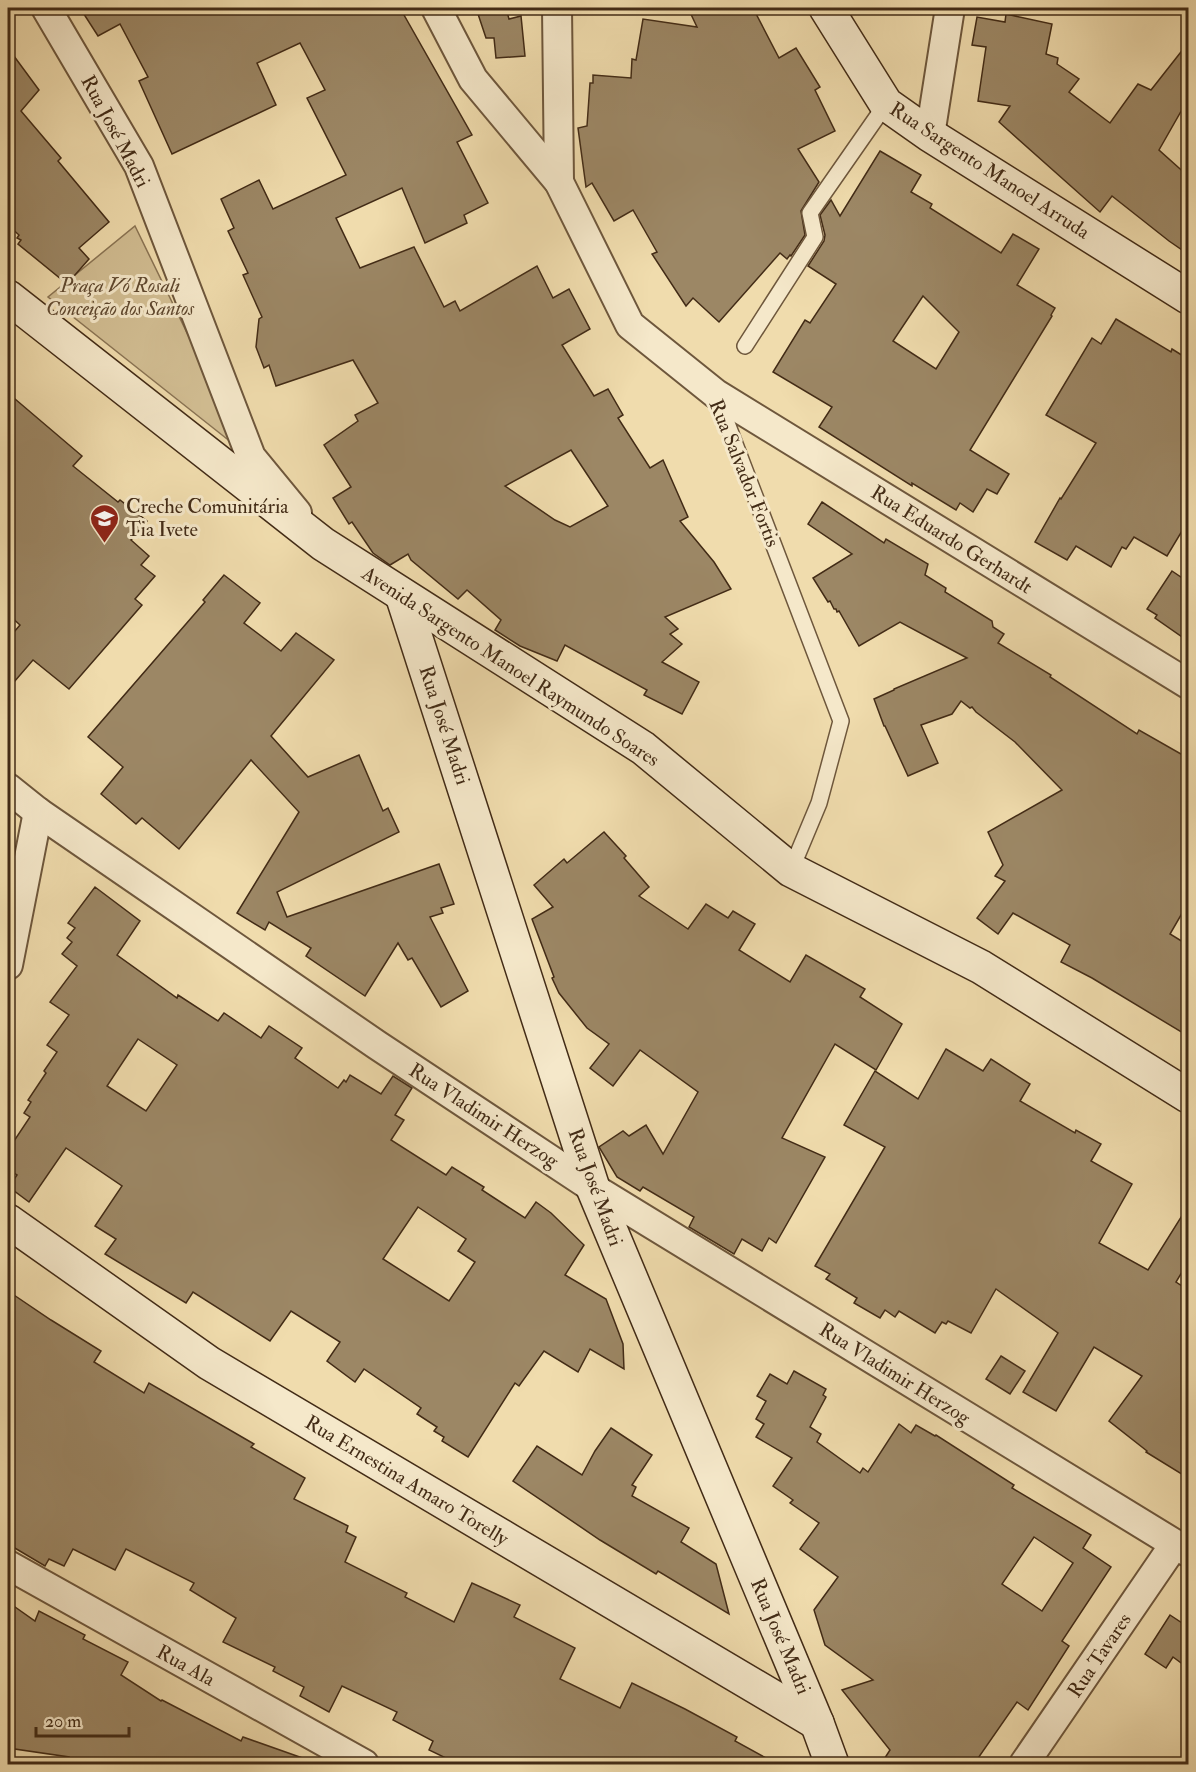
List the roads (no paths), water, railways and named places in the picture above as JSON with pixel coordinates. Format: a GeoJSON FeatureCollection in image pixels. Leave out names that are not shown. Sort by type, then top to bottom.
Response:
{"type":"FeatureCollection","features":[{"type":"Feature","properties":{"kind":"street","name":"Rua José Madri"},"geometry":{"type":"LineString","coordinates":[[46,8],[139,166],[251,457],[323,544]]}},
{"type":"Feature","properties":{"kind":"street","name":"Rua Salvador Fortis"},"geometry":{"type":"LineString","coordinates":[[436,8],[473,80],[559,182],[630,325],[716,394]]}},
{"type":"Feature","properties":{"kind":"street"},"geometry":{"type":"LineString","coordinates":[[557,8],[559,182]]}},
{"type":"Feature","properties":{"kind":"street","name":"Rua Sargento Manoel Arruda"},"geometry":{"type":"LineString","coordinates":[[826,8],[886,104],[930,135],[1188,297]]}},
{"type":"Feature","properties":{"kind":"street"},"geometry":{"type":"LineString","coordinates":[[930,135],[950,8]]}},
{"type":"Feature","properties":{"kind":"street","name":"Avenida Sargento Manoel Raymundo Soares"},"geometry":{"type":"LineString","coordinates":[[8,297],[323,544],[643,748],[791,870],[981,967],[1188,1096]]}},
{"type":"Feature","properties":{"kind":"street","name":"Rua Eduardo Gerhardt"},"geometry":{"type":"LineString","coordinates":[[716,394],[1188,684]]}},
{"type":"Feature","properties":{"kind":"street","name":"Rua José Madri"},"geometry":{"type":"LineString","coordinates":[[402,595],[593,1188],[817,1723],[832,1764]]}},
{"type":"Feature","properties":{"kind":"street","name":"Rua Vladimir Herzog"},"geometry":{"type":"LineString","coordinates":[[8,788],[38,812],[377,1045],[593,1188],[1181,1549]]}},
{"type":"Feature","properties":{"kind":"street"},"geometry":{"type":"LineString","coordinates":[[8,965],[38,812]]}},
{"type":"Feature","properties":{"kind":"street","name":"Rua Ernestina Amaro Torelly"},"geometry":{"type":"LineString","coordinates":[[8,1221],[209,1363],[817,1723]]}},
{"type":"Feature","properties":{"kind":"street","name":"Rua Tavares"},"geometry":{"type":"LineString","coordinates":[[1024,1764],[1181,1549]]}},
{"type":"Feature","properties":{"kind":"street","name":"Rua Ala"},"geometry":{"type":"LineString","coordinates":[[8,1565],[364,1764]]}},
{"type":"Feature","properties":{"kind":"lane"},"geometry":{"type":"LineString","coordinates":[[745,346],[814,237],[810,213],[886,104]]}},
{"type":"Feature","properties":{"kind":"lane","name":"Rua Salvador Fortis"},"geometry":{"type":"LineString","coordinates":[[716,394],[841,721],[819,803],[791,870]]}},
{"type":"Feature","properties":{"kind":"place","name":"Creche Comunitária Tia Ivete"},"geometry":{"type":"Point","coordinates":[105,544]}},
{"type":"Feature","properties":{"kind":"park label","name":"Praça Vó Rosali Conceição dos Santos"},"geometry":{"type":"Point","coordinates":[120,296]}}]}
